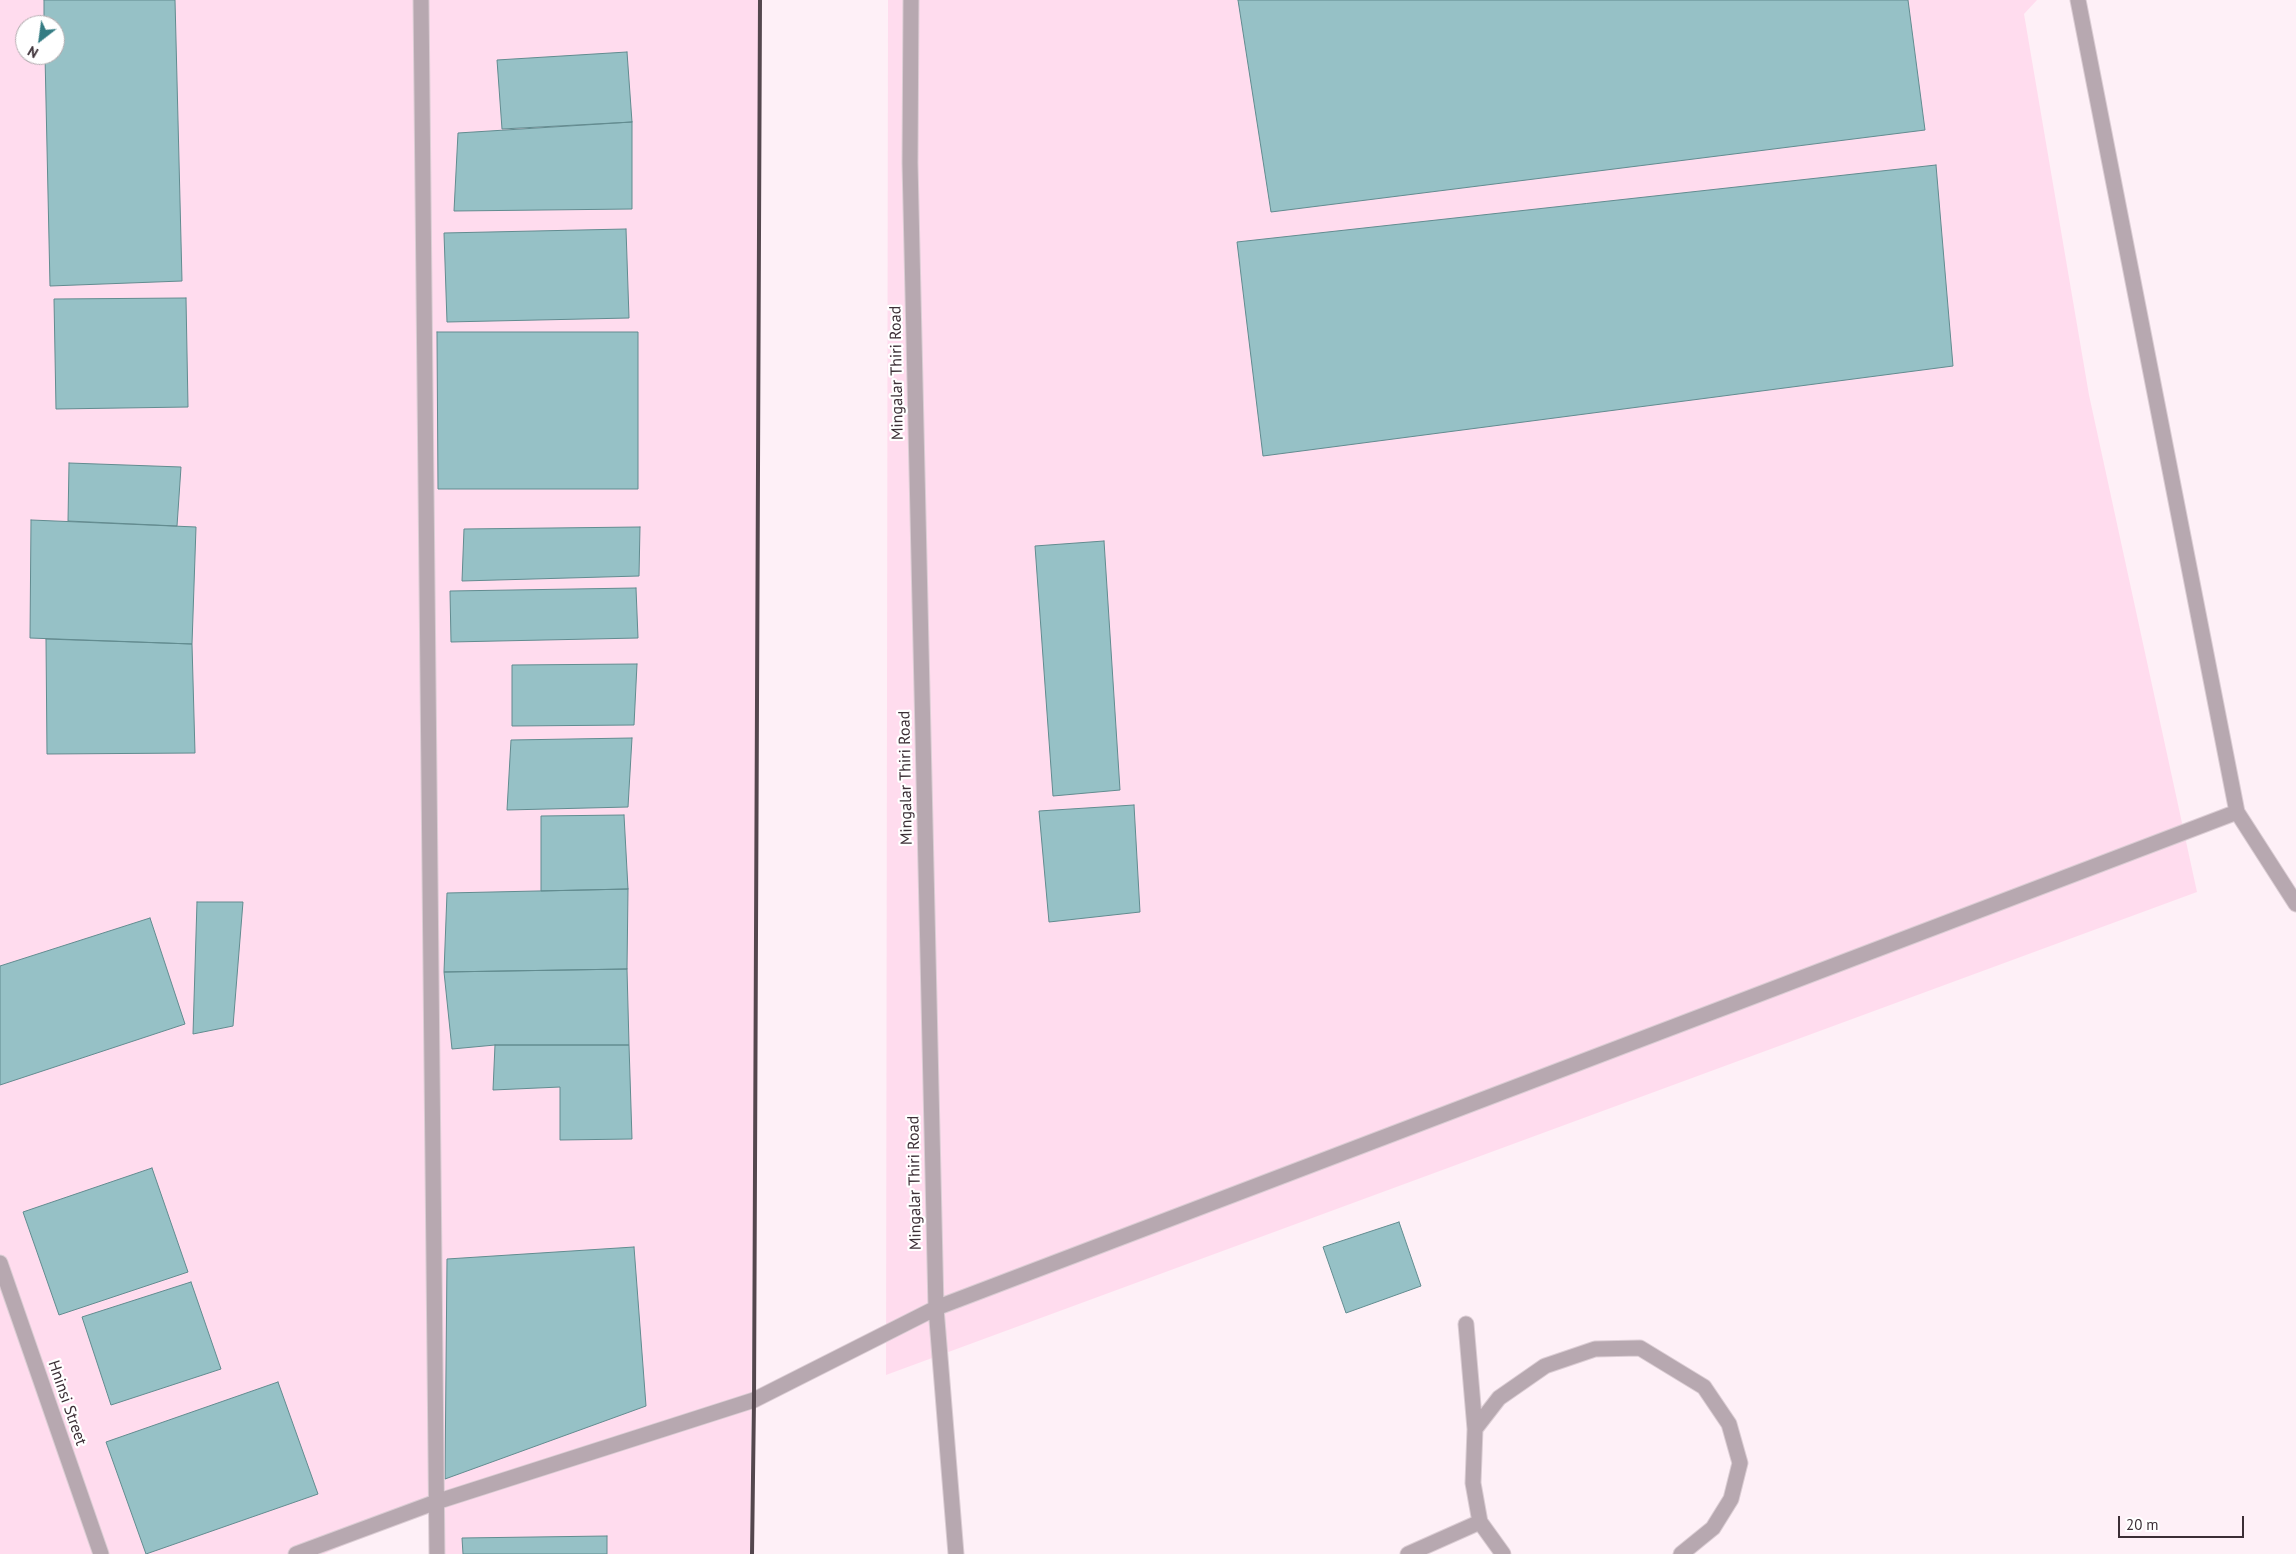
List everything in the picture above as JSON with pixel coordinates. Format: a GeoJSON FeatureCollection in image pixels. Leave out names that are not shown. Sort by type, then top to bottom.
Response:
{"type":"FeatureCollection","features":[{"type":"Feature","properties":{"kind":"street"},"geometry":{"type":"LineString","coordinates":[[421,0],[437,1554]]}},
{"type":"Feature","properties":{"kind":"street","name":"Mingalar Thiri Road"},"geometry":{"type":"LineString","coordinates":[[911,0],[910,162],[936,1308],[956,1554]]}},
{"type":"Feature","properties":{"kind":"street"},"geometry":{"type":"LineString","coordinates":[[2078,0],[2237,812],[2296,904]]}},
{"type":"Feature","properties":{"kind":"street"},"geometry":{"type":"LineString","coordinates":[[296,1554],[436,1502],[754,1400],[936,1308],[2237,812]]}},
{"type":"Feature","properties":{"kind":"street","name":"Hninsi Street"},"geometry":{"type":"LineString","coordinates":[[0,1264],[101,1554]]}},
{"type":"Feature","properties":{"kind":"street"},"geometry":{"type":"LineString","coordinates":[[1466,1324],[1475,1429],[1473,1483],[1480,1522],[1503,1554]]}},
{"type":"Feature","properties":{"kind":"street"},"geometry":{"type":"LineString","coordinates":[[1475,1429],[1499,1398],[1545,1366],[1595,1349],[1640,1348],[1704,1388],[1729,1424],[1740,1463],[1732,1499],[1713,1528],[1680,1554]]}},
{"type":"Feature","properties":{"kind":"street"},"geometry":{"type":"LineString","coordinates":[[1408,1554],[1480,1522]]}},
{"type":"Feature","properties":{"kind":"shaded area"},"geometry":{"type":"Polygon","coordinates":[[[0,0],[760,0],[756,902],[750,1554],[437,1554],[435,1503],[324,1554],[0,1554],[0,0]]]}},
{"type":"Feature","properties":{"kind":"shaded area"},"geometry":{"type":"Polygon","coordinates":[[[888,0],[2037,0],[2024,14],[2089,395],[2197,892],[886,1375],[888,0]]]}},
{"type":"Feature","properties":{"kind":"building"},"geometry":{"type":"Polygon","coordinates":[[[44,0],[175,0],[182,281],[50,286],[45,65],[65,65],[65,15],[44,15],[44,0]]]}},
{"type":"Feature","properties":{"kind":"building"},"geometry":{"type":"Polygon","coordinates":[[[1238,0],[1908,0],[1925,130],[1271,212],[1238,0]]]}},
{"type":"Feature","properties":{"kind":"building"},"geometry":{"type":"Polygon","coordinates":[[[627,52],[632,122],[502,129],[497,60],[627,52]]]}},
{"type":"Feature","properties":{"kind":"building"},"geometry":{"type":"Polygon","coordinates":[[[632,122],[632,209],[454,211],[458,133],[632,122]]]}},
{"type":"Feature","properties":{"kind":"building"},"geometry":{"type":"Polygon","coordinates":[[[1936,165],[1953,366],[1263,456],[1237,242],[1936,165]]]}},
{"type":"Feature","properties":{"kind":"building"},"geometry":{"type":"Polygon","coordinates":[[[626,229],[629,318],[447,322],[444,233],[626,229]]]}},
{"type":"Feature","properties":{"kind":"building"},"geometry":{"type":"Polygon","coordinates":[[[186,298],[188,407],[56,409],[54,299],[186,298]]]}},
{"type":"Feature","properties":{"kind":"building"},"geometry":{"type":"Polygon","coordinates":[[[437,332],[638,332],[638,489],[438,489],[437,332]]]}},
{"type":"Feature","properties":{"kind":"building"},"geometry":{"type":"Polygon","coordinates":[[[69,463],[181,467],[177,526],[68,521],[69,463]]]}},
{"type":"Feature","properties":{"kind":"building"},"geometry":{"type":"Polygon","coordinates":[[[31,520],[196,527],[192,644],[30,638],[31,520]]]}},
{"type":"Feature","properties":{"kind":"building"},"geometry":{"type":"Polygon","coordinates":[[[640,527],[639,576],[462,581],[464,529],[640,527]]]}},
{"type":"Feature","properties":{"kind":"building"},"geometry":{"type":"Polygon","coordinates":[[[1104,541],[1120,790],[1053,796],[1035,546],[1104,541]]]}},
{"type":"Feature","properties":{"kind":"building"},"geometry":{"type":"Polygon","coordinates":[[[636,588],[638,638],[451,642],[450,591],[636,588]]]}},
{"type":"Feature","properties":{"kind":"building"},"geometry":{"type":"Polygon","coordinates":[[[46,639],[192,644],[195,753],[47,754],[46,639]]]}},
{"type":"Feature","properties":{"kind":"building"},"geometry":{"type":"Polygon","coordinates":[[[637,664],[634,725],[512,726],[512,665],[637,664]]]}},
{"type":"Feature","properties":{"kind":"building"},"geometry":{"type":"Polygon","coordinates":[[[632,738],[628,807],[507,810],[511,740],[632,738]]]}},
{"type":"Feature","properties":{"kind":"building"},"geometry":{"type":"Polygon","coordinates":[[[1134,805],[1140,912],[1049,922],[1039,811],[1134,805]]]}},
{"type":"Feature","properties":{"kind":"building"},"geometry":{"type":"Polygon","coordinates":[[[624,815],[628,889],[541,891],[541,816],[624,815]]]}},
{"type":"Feature","properties":{"kind":"building"},"geometry":{"type":"Polygon","coordinates":[[[628,889],[627,969],[444,972],[447,893],[628,889]]]}},
{"type":"Feature","properties":{"kind":"building"},"geometry":{"type":"Polygon","coordinates":[[[197,902],[243,902],[233,1026],[193,1034],[197,902]]]}},
{"type":"Feature","properties":{"kind":"building"},"geometry":{"type":"Polygon","coordinates":[[[150,918],[185,1024],[0,1085],[0,966],[150,918]]]}},
{"type":"Feature","properties":{"kind":"building"},"geometry":{"type":"Polygon","coordinates":[[[627,969],[629,1045],[495,1045],[452,1049],[444,972],[627,969]]]}},
{"type":"Feature","properties":{"kind":"building"},"geometry":{"type":"Polygon","coordinates":[[[495,1045],[629,1045],[632,1139],[560,1140],[560,1087],[493,1090],[495,1045]]]}},
{"type":"Feature","properties":{"kind":"building"},"geometry":{"type":"Polygon","coordinates":[[[152,1168],[188,1272],[59,1315],[23,1212],[152,1168]]]}},
{"type":"Feature","properties":{"kind":"building"},"geometry":{"type":"Polygon","coordinates":[[[1399,1222],[1421,1286],[1346,1313],[1323,1247],[1399,1222]]]}},
{"type":"Feature","properties":{"kind":"building"},"geometry":{"type":"Polygon","coordinates":[[[634,1247],[646,1406],[445,1479],[447,1259],[634,1247]]]}},
{"type":"Feature","properties":{"kind":"building"},"geometry":{"type":"Polygon","coordinates":[[[191,1282],[221,1369],[111,1405],[82,1317],[191,1282]]]}},
{"type":"Feature","properties":{"kind":"building"},"geometry":{"type":"Polygon","coordinates":[[[278,1382],[318,1494],[146,1554],[106,1442],[278,1382]]]}},
{"type":"Feature","properties":{"kind":"building"},"geometry":{"type":"Polygon","coordinates":[[[607,1536],[607,1554],[463,1554],[462,1538],[607,1536]]]}},
{"type":"Feature","properties":{"kind":"railway"},"geometry":{"type":"LineString","coordinates":[[752,1554],[760,0]]}}]}
